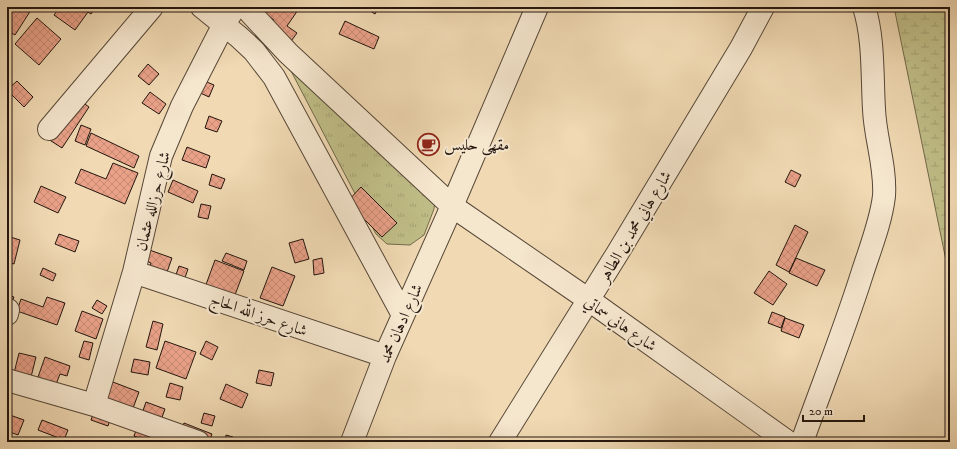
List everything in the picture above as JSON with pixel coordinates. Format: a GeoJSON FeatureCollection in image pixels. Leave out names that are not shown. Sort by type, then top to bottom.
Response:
{"type":"FeatureCollection","features":[{"type":"Feature","properties":{"kind":"street"},"geometry":{"type":"LineString","coordinates":[[49,129],[152,7]]}},
{"type":"Feature","properties":{"kind":"street"},"geometry":{"type":"LineString","coordinates":[[202,7],[229,16],[274,78],[403,315]]}},
{"type":"Feature","properties":{"kind":"street","name":"شارع هاني سماتي"},"geometry":{"type":"LineString","coordinates":[[245,7],[288,53],[452,206],[588,300],[775,438]]}},
{"type":"Feature","properties":{"kind":"street","name":"شارع ادهان محمد"},"geometry":{"type":"LineString","coordinates":[[352,442],[385,356],[452,206],[537,7]]}},
{"type":"Feature","properties":{"kind":"street","name":"شارع هاني محمد بن الطاهر"},"geometry":{"type":"LineString","coordinates":[[500,442],[741,48],[763,7]]}},
{"type":"Feature","properties":{"kind":"street"},"geometry":{"type":"LineString","coordinates":[[802,442],[855,296],[883,204],[884,179],[874,111],[870,36],[864,7]]}},
{"type":"Feature","properties":{"kind":"street","name":"شارع حرزالله عثمان"},"geometry":{"type":"LineString","coordinates":[[94,405],[134,272],[161,156],[182,106],[229,16]]}},
{"type":"Feature","properties":{"kind":"street","name":"شارع حرز الله الحاج"},"geometry":{"type":"LineString","coordinates":[[134,272],[385,356]]}},
{"type":"Feature","properties":{"kind":"street"},"geometry":{"type":"LineString","coordinates":[[7,380],[94,405],[198,442]]}},
{"type":"Feature","properties":{"kind":"green space"},"geometry":{"type":"Polygon","coordinates":[[[894,7],[950,7],[950,280],[894,7]]]}},
{"type":"Feature","properties":{"kind":"green space"},"geometry":{"type":"Polygon","coordinates":[[[291,71],[435,199],[434,209],[424,235],[410,245],[387,244],[376,234],[291,71]]]}},
{"type":"Feature","properties":{"kind":"building"},"geometry":{"type":"Polygon","coordinates":[[[7,7],[27,7],[31,10],[15,35],[7,30],[7,7]]]}},
{"type":"Feature","properties":{"kind":"building"},"geometry":{"type":"Polygon","coordinates":[[[60,7],[96,7],[91,14],[88,12],[75,30],[54,15],[60,7]]]}},
{"type":"Feature","properties":{"kind":"building"},"geometry":{"type":"Polygon","coordinates":[[[267,7],[300,7],[287,26],[297,33],[284,51],[263,36],[274,20],[263,12],[267,7]]]}},
{"type":"Feature","properties":{"kind":"building"},"geometry":{"type":"Polygon","coordinates":[[[364,7],[379,7],[375,14],[364,7]]]}},
{"type":"Feature","properties":{"kind":"building"},"geometry":{"type":"Polygon","coordinates":[[[37,18],[61,39],[39,65],[15,44],[37,18]]]}},
{"type":"Feature","properties":{"kind":"building"},"geometry":{"type":"Polygon","coordinates":[[[345,21],[379,37],[374,49],[339,34],[345,21]]]}},
{"type":"Feature","properties":{"kind":"building"},"geometry":{"type":"Polygon","coordinates":[[[148,64],[159,74],[149,85],[138,76],[148,64]]]}},
{"type":"Feature","properties":{"kind":"building"},"geometry":{"type":"Polygon","coordinates":[[[202,80],[214,85],[209,97],[196,91],[202,80]]]}},
{"type":"Feature","properties":{"kind":"building"},"geometry":{"type":"Polygon","coordinates":[[[17,81],[33,97],[24,107],[7,90],[17,81]]]}},
{"type":"Feature","properties":{"kind":"building"},"geometry":{"type":"Polygon","coordinates":[[[150,92],[166,104],[159,114],[142,103],[150,92]]]}},
{"type":"Feature","properties":{"kind":"building"},"geometry":{"type":"Polygon","coordinates":[[[75,97],[89,107],[62,148],[48,139],[75,97]]]}},
{"type":"Feature","properties":{"kind":"building"},"geometry":{"type":"Polygon","coordinates":[[[209,116],[222,121],[217,132],[205,128],[209,116]]]}},
{"type":"Feature","properties":{"kind":"building"},"geometry":{"type":"Polygon","coordinates":[[[81,125],[91,129],[85,145],[75,141],[81,125]]]}},
{"type":"Feature","properties":{"kind":"building"},"geometry":{"type":"Polygon","coordinates":[[[91,133],[139,156],[134,168],[86,146],[91,133]]]}},
{"type":"Feature","properties":{"kind":"building"},"geometry":{"type":"Polygon","coordinates":[[[187,147],[210,156],[206,168],[182,160],[187,147]]]}},
{"type":"Feature","properties":{"kind":"building"},"geometry":{"type":"Polygon","coordinates":[[[113,163],[138,173],[125,204],[75,183],[81,169],[106,179],[113,163]]]}},
{"type":"Feature","properties":{"kind":"building"},"geometry":{"type":"Polygon","coordinates":[[[791,170],[801,175],[795,187],[785,182],[791,170]]]}},
{"type":"Feature","properties":{"kind":"building"},"geometry":{"type":"Polygon","coordinates":[[[212,174],[225,179],[221,189],[209,185],[212,174]]]}},
{"type":"Feature","properties":{"kind":"building"},"geometry":{"type":"Polygon","coordinates":[[[173,180],[198,191],[193,203],[168,192],[173,180]]]}},
{"type":"Feature","properties":{"kind":"building"},"geometry":{"type":"Polygon","coordinates":[[[41,186],[66,197],[58,213],[34,202],[41,186]]]}},
{"type":"Feature","properties":{"kind":"building"},"geometry":{"type":"Polygon","coordinates":[[[361,187],[397,223],[382,237],[347,202],[361,187]]]}},
{"type":"Feature","properties":{"kind":"building"},"geometry":{"type":"Polygon","coordinates":[[[201,204],[211,206],[208,219],[198,217],[201,204]]]}},
{"type":"Feature","properties":{"kind":"building"},"geometry":{"type":"Polygon","coordinates":[[[795,225],[808,232],[789,272],[776,265],[795,225]]]}},
{"type":"Feature","properties":{"kind":"building"},"geometry":{"type":"Polygon","coordinates":[[[59,234],[79,241],[75,252],[55,244],[59,234]]]}},
{"type":"Feature","properties":{"kind":"building"},"geometry":{"type":"Polygon","coordinates":[[[7,236],[20,240],[14,264],[7,262],[7,236]]]}},
{"type":"Feature","properties":{"kind":"building"},"geometry":{"type":"Polygon","coordinates":[[[303,239],[309,259],[295,263],[289,243],[303,239]]]}},
{"type":"Feature","properties":{"kind":"building"},"geometry":{"type":"Polygon","coordinates":[[[141,247],[172,258],[162,286],[145,280],[151,263],[137,257],[141,247]]]}},
{"type":"Feature","properties":{"kind":"building"},"geometry":{"type":"Polygon","coordinates":[[[226,253],[247,261],[244,270],[222,261],[226,253]]]}},
{"type":"Feature","properties":{"kind":"building"},"geometry":{"type":"Polygon","coordinates":[[[322,258],[324,273],[314,275],[313,260],[322,258]]]}},
{"type":"Feature","properties":{"kind":"building"},"geometry":{"type":"Polygon","coordinates":[[[796,258],[825,270],[817,286],[789,273],[796,258]]]}},
{"type":"Feature","properties":{"kind":"building"},"geometry":{"type":"Polygon","coordinates":[[[215,260],[244,271],[229,311],[200,301],[215,260]]]}},
{"type":"Feature","properties":{"kind":"building"},"geometry":{"type":"Polygon","coordinates":[[[179,266],[188,269],[181,289],[172,286],[179,266]]]}},
{"type":"Feature","properties":{"kind":"building"},"geometry":{"type":"Polygon","coordinates":[[[272,267],[295,276],[283,306],[260,298],[272,267]]]}},
{"type":"Feature","properties":{"kind":"building"},"geometry":{"type":"Polygon","coordinates":[[[43,268],[56,274],[53,281],[40,275],[43,268]]]}},
{"type":"Feature","properties":{"kind":"building"},"geometry":{"type":"Polygon","coordinates":[[[769,271],[787,284],[773,305],[754,293],[769,271]]]}},
{"type":"Feature","properties":{"kind":"building"},"geometry":{"type":"Polygon","coordinates":[[[7,295],[14,297],[10,308],[7,307],[7,295]]]}},
{"type":"Feature","properties":{"kind":"building"},"geometry":{"type":"Polygon","coordinates":[[[47,297],[65,303],[57,325],[17,311],[21,299],[43,307],[47,297]]]}},
{"type":"Feature","properties":{"kind":"building"},"geometry":{"type":"Polygon","coordinates":[[[97,300],[107,306],[102,314],[92,308],[97,300]]]}},
{"type":"Feature","properties":{"kind":"building"},"geometry":{"type":"Polygon","coordinates":[[[82,311],[103,319],[96,339],[75,331],[82,311]]]}},
{"type":"Feature","properties":{"kind":"building"},"geometry":{"type":"Polygon","coordinates":[[[772,312],[785,317],[781,328],[768,323],[772,312]]]}},
{"type":"Feature","properties":{"kind":"building"},"geometry":{"type":"Polygon","coordinates":[[[785,318],[804,325],[799,338],[781,331],[785,318]]]}},
{"type":"Feature","properties":{"kind":"building"},"geometry":{"type":"Polygon","coordinates":[[[153,321],[163,324],[157,350],[146,347],[153,321]]]}},
{"type":"Feature","properties":{"kind":"building"},"geometry":{"type":"Polygon","coordinates":[[[84,341],[93,343],[89,360],[79,357],[84,341]]]}},
{"type":"Feature","properties":{"kind":"building"},"geometry":{"type":"Polygon","coordinates":[[[165,341],[196,352],[186,379],[156,368],[165,341]]]}},
{"type":"Feature","properties":{"kind":"building"},"geometry":{"type":"Polygon","coordinates":[[[206,341],[218,347],[212,360],[200,354],[206,341]]]}},
{"type":"Feature","properties":{"kind":"building"},"geometry":{"type":"Polygon","coordinates":[[[19,353],[36,357],[29,385],[12,381],[19,353]]]}},
{"type":"Feature","properties":{"kind":"building"},"geometry":{"type":"Polygon","coordinates":[[[45,357],[70,366],[67,376],[60,374],[55,387],[37,380],[45,357]]]}},
{"type":"Feature","properties":{"kind":"building"},"geometry":{"type":"Polygon","coordinates":[[[134,359],[150,362],[148,375],[131,372],[134,359]]]}},
{"type":"Feature","properties":{"kind":"building"},"geometry":{"type":"Polygon","coordinates":[[[259,370],[274,373],[271,386],[256,383],[259,370]]]}},
{"type":"Feature","properties":{"kind":"building"},"geometry":{"type":"Polygon","coordinates":[[[105,379],[139,392],[129,419],[112,413],[108,426],[91,420],[105,379]]]}},
{"type":"Feature","properties":{"kind":"building"},"geometry":{"type":"Polygon","coordinates":[[[170,383],[183,387],[180,400],[166,397],[170,383]]]}},
{"type":"Feature","properties":{"kind":"building"},"geometry":{"type":"Polygon","coordinates":[[[226,384],[248,394],[242,408],[220,399],[226,384]]]}},
{"type":"Feature","properties":{"kind":"building"},"geometry":{"type":"Polygon","coordinates":[[[146,402],[165,409],[153,442],[134,436],[146,402]]]}},
{"type":"Feature","properties":{"kind":"building"},"geometry":{"type":"Polygon","coordinates":[[[204,413],[215,416],[212,426],[201,423],[204,413]]]}},
{"type":"Feature","properties":{"kind":"building"},"geometry":{"type":"Polygon","coordinates":[[[7,414],[24,420],[18,435],[7,431],[7,414]]]}},
{"type":"Feature","properties":{"kind":"building"},"geometry":{"type":"Polygon","coordinates":[[[42,420],[68,430],[64,440],[38,430],[42,420]]]}},
{"type":"Feature","properties":{"kind":"building"},"geometry":{"type":"Polygon","coordinates":[[[184,423],[212,434],[209,442],[197,442],[179,435],[184,423]]]}},
{"type":"Feature","properties":{"kind":"building"},"geometry":{"type":"Polygon","coordinates":[[[226,435],[233,437],[232,442],[225,442],[226,435]]]}},
{"type":"Feature","properties":{"kind":"place","name":"مقهى حليس"},"geometry":{"type":"Point","coordinates":[429,144]}}]}
